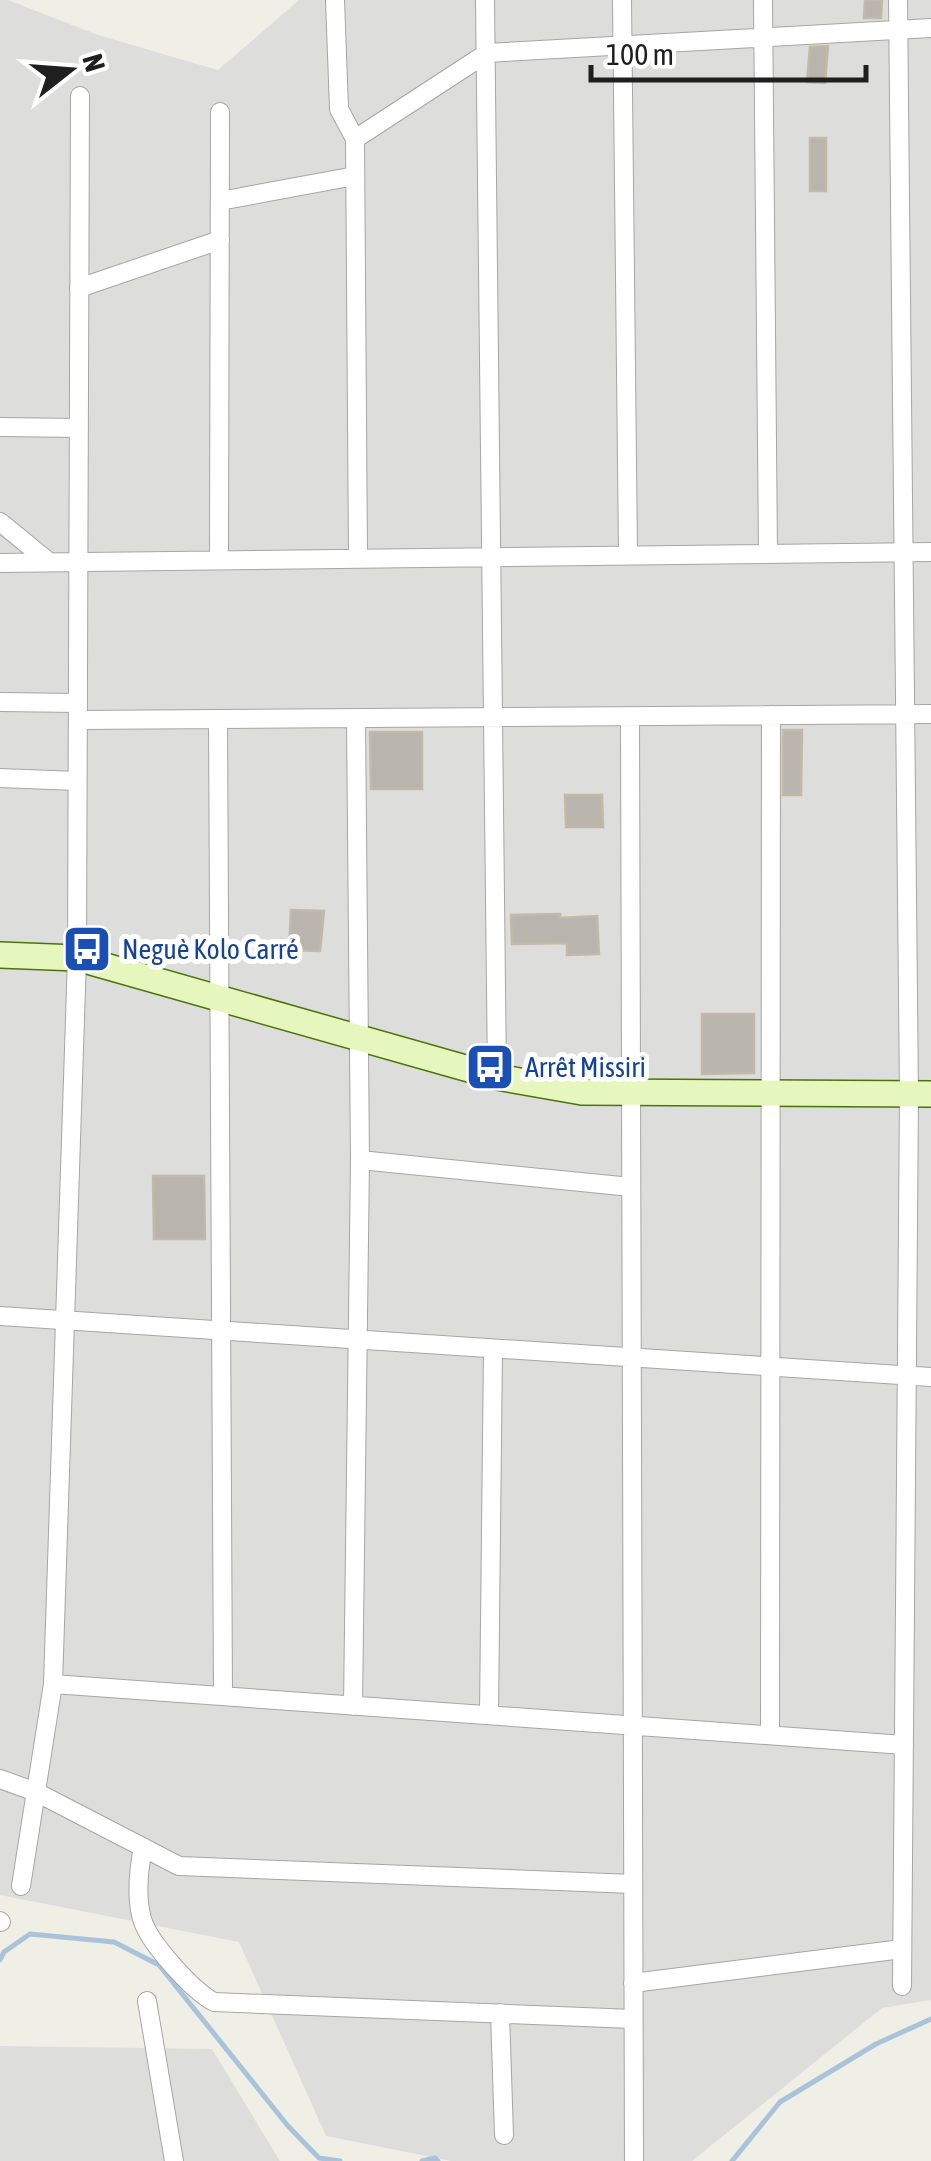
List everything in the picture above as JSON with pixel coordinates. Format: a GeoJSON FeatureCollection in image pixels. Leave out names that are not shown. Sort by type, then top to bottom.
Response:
{"type":"FeatureCollection","features":[{"type":"Feature","properties":{"kind":"street"},"geometry":{"type":"LineString","coordinates":[[335,0],[339,108],[354,139],[358,558]]}},
{"type":"Feature","properties":{"kind":"street"},"geometry":{"type":"LineString","coordinates":[[485,0],[498,1077]]}},
{"type":"Feature","properties":{"kind":"street"},"geometry":{"type":"LineString","coordinates":[[622,0],[628,555]]}},
{"type":"Feature","properties":{"kind":"street"},"geometry":{"type":"LineString","coordinates":[[763,0],[768,554]]}},
{"type":"Feature","properties":{"kind":"street"},"geometry":{"type":"LineString","coordinates":[[898,0],[905,714],[920,1095],[906,1376],[902,1986]]}},
{"type":"Feature","properties":{"kind":"street"},"geometry":{"type":"LineString","coordinates":[[354,139],[487,53],[931,28]]}},
{"type":"Feature","properties":{"kind":"street"},"geometry":{"type":"LineString","coordinates":[[20,1886],[53,1684],[76,958],[80,96]]}},
{"type":"Feature","properties":{"kind":"street"},"geometry":{"type":"LineString","coordinates":[[219,559],[220,112]]}},
{"type":"Feature","properties":{"kind":"street"},"geometry":{"type":"LineString","coordinates":[[220,201],[355,176]]}},
{"type":"Feature","properties":{"kind":"street"},"geometry":{"type":"LineString","coordinates":[[80,288],[220,240]]}},
{"type":"Feature","properties":{"kind":"street"},"geometry":{"type":"LineString","coordinates":[[0,427],[79,428]]}},
{"type":"Feature","properties":{"kind":"street"},"geometry":{"type":"LineString","coordinates":[[0,522],[50,562]]}},
{"type":"Feature","properties":{"kind":"street"},"geometry":{"type":"LineString","coordinates":[[0,563],[931,552]]}},
{"type":"Feature","properties":{"kind":"street"},"geometry":{"type":"LineString","coordinates":[[0,702],[78,712],[218,720],[931,714]]}},
{"type":"Feature","properties":{"kind":"street"},"geometry":{"type":"LineString","coordinates":[[770,1735],[771,715]]}},
{"type":"Feature","properties":{"kind":"street"},"geometry":{"type":"LineString","coordinates":[[630,716],[634,2161]]}},
{"type":"Feature","properties":{"kind":"street"},"geometry":{"type":"LineString","coordinates":[[352,1706],[360,1160],[356,718]]}},
{"type":"Feature","properties":{"kind":"street"},"geometry":{"type":"LineString","coordinates":[[218,720],[223,1696]]}},
{"type":"Feature","properties":{"kind":"street"},"geometry":{"type":"LineString","coordinates":[[0,778],[78,781]]}},
{"type":"Feature","properties":{"kind":"street"},"geometry":{"type":"LineString","coordinates":[[0,955],[76,958],[498,1077],[582,1092],[920,1095]]}},
{"type":"Feature","properties":{"kind":"street"},"geometry":{"type":"LineString","coordinates":[[360,1160],[632,1187]]}},
{"type":"Feature","properties":{"kind":"street"},"geometry":{"type":"LineString","coordinates":[[0,1316],[931,1378]]}},
{"type":"Feature","properties":{"kind":"street"},"geometry":{"type":"LineString","coordinates":[[489,1716],[493,1349]]}},
{"type":"Feature","properties":{"kind":"street"},"geometry":{"type":"LineString","coordinates":[[53,1684],[904,1745]]}},
{"type":"Feature","properties":{"kind":"street"},"geometry":{"type":"LineString","coordinates":[[0,1779],[36,1792],[179,1866],[633,1884]]}},
{"type":"Feature","properties":{"kind":"street"},"geometry":{"type":"LineString","coordinates":[[142,1847],[142,1918],[152,1938],[194,1988],[214,2002],[633,2019]]}},
{"type":"Feature","properties":{"kind":"street"},"geometry":{"type":"LineString","coordinates":[[633,1983],[902,1949]]}},
{"type":"Feature","properties":{"kind":"street"},"geometry":{"type":"LineString","coordinates":[[147,2001],[174,2161]]}},
{"type":"Feature","properties":{"kind":"street"},"geometry":{"type":"LineString","coordinates":[[500,2013],[504,2135]]}},
{"type":"Feature","properties":{"kind":"shaded area"},"geometry":{"type":"Polygon","coordinates":[[[0,0],[98,35],[218,70],[299,0],[931,0],[931,2000],[882,2008],[692,2161],[451,2161],[326,2136],[239,1942],[0,1895],[0,0]]]}},
{"type":"Feature","properties":{"kind":"shaded area"},"geometry":{"type":"Polygon","coordinates":[[[0,2046],[212,2049],[280,2161],[0,2161],[0,2046]]]}},
{"type":"Feature","properties":{"kind":"building"},"geometry":{"type":"Polygon","coordinates":[[[865,0],[882,0],[881,18],[864,18],[865,0]]]}},
{"type":"Feature","properties":{"kind":"building"},"geometry":{"type":"Polygon","coordinates":[[[828,46],[825,83],[807,82],[810,47],[828,46]]]}},
{"type":"Feature","properties":{"kind":"building"},"geometry":{"type":"Polygon","coordinates":[[[810,138],[826,138],[826,191],[810,191],[810,138]]]}},
{"type":"Feature","properties":{"kind":"building"},"geometry":{"type":"Polygon","coordinates":[[[783,730],[802,730],[801,795],[783,795],[783,730]]]}},
{"type":"Feature","properties":{"kind":"building"},"geometry":{"type":"Polygon","coordinates":[[[370,732],[422,732],[422,789],[371,789],[370,732]]]}},
{"type":"Feature","properties":{"kind":"building"},"geometry":{"type":"Polygon","coordinates":[[[565,795],[602,795],[603,827],[566,827],[565,795]]]}},
{"type":"Feature","properties":{"kind":"building"},"geometry":{"type":"Polygon","coordinates":[[[291,910],[324,911],[320,951],[289,950],[291,910]]]}},
{"type":"Feature","properties":{"kind":"building"},"geometry":{"type":"Polygon","coordinates":[[[560,914],[560,918],[597,916],[599,954],[567,955],[567,943],[512,944],[511,915],[560,914]]]}},
{"type":"Feature","properties":{"kind":"building"},"geometry":{"type":"Polygon","coordinates":[[[702,1014],[754,1014],[754,1073],[702,1074],[702,1014]]]}},
{"type":"Feature","properties":{"kind":"building"},"geometry":{"type":"Polygon","coordinates":[[[153,1176],[204,1176],[205,1239],[154,1239],[153,1176]]]}},
{"type":"Feature","properties":{"kind":"waterway"},"geometry":{"type":"LineString","coordinates":[[0,1960],[4,1952],[30,1934],[114,1942],[159,1965],[288,2126],[319,2158],[340,2161]]}},
{"type":"Feature","properties":{"kind":"waterway"},"geometry":{"type":"LineString","coordinates":[[732,2161],[780,2102],[876,2044],[931,2019]]}},
{"type":"Feature","properties":{"kind":"waterway"},"geometry":{"type":"LineString","coordinates":[[422,2161],[438,2161]]}},
{"type":"Feature","properties":{"kind":"place","name":"Neguè Kolo Carré"},"geometry":{"type":"Point","coordinates":[87,949]}},
{"type":"Feature","properties":{"kind":"place","name":"Arrêt Missiri"},"geometry":{"type":"Point","coordinates":[490,1067]}}]}
